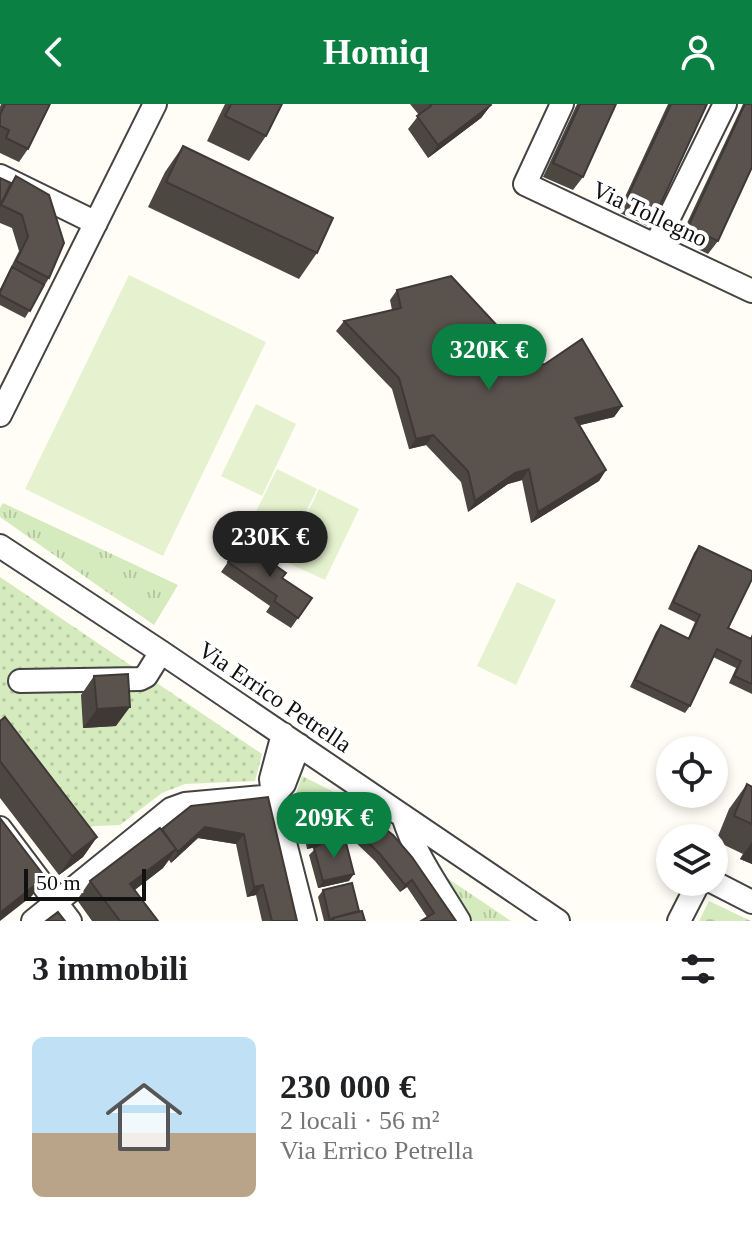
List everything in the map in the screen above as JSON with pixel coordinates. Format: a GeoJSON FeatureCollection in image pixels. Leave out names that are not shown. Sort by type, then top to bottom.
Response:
{"type":"FeatureCollection","features":[{"type":"Feature","properties":{"kind":"street"},"geometry":{"type":"LineString","coordinates":[[0,415],[155,104]]}},
{"type":"Feature","properties":{"kind":"street","name":"Via Tollegno"},"geometry":{"type":"LineString","coordinates":[[562,104],[525,184],[752,291]]}},
{"type":"Feature","properties":{"kind":"street"},"geometry":{"type":"LineString","coordinates":[[656,244],[725,104]]}},
{"type":"Feature","properties":{"kind":"street"},"geometry":{"type":"LineString","coordinates":[[0,176],[96,223]]}},
{"type":"Feature","properties":{"kind":"street","name":"Via Errico Petrella"},"geometry":{"type":"LineString","coordinates":[[0,546],[558,921]]}},
{"type":"Feature","properties":{"kind":"street"},"geometry":{"type":"LineString","coordinates":[[20,681],[140,679],[146,676],[161,652]]}},
{"type":"Feature","properties":{"kind":"street"},"geometry":{"type":"LineString","coordinates":[[291,739],[271,779],[305,921]]}},
{"type":"Feature","properties":{"kind":"street"},"geometry":{"type":"LineString","coordinates":[[33,921],[171,809],[185,804],[273,796]]}},
{"type":"Feature","properties":{"kind":"street"},"geometry":{"type":"LineString","coordinates":[[403,816],[411,843],[459,921]]}},
{"type":"Feature","properties":{"kind":"street"},"geometry":{"type":"LineString","coordinates":[[0,828],[70,921]]}},
{"type":"Feature","properties":{"kind":"street"},"geometry":{"type":"LineString","coordinates":[[728,890],[752,902]]}},
{"type":"Feature","properties":{"kind":"street"},"geometry":{"type":"LineString","coordinates":[[679,921],[692,896]]}},
{"type":"Feature","properties":{"kind":"green space"},"geometry":{"type":"Polygon","coordinates":[[[129,275],[266,342],[163,556],[25,489],[129,275]]]}},
{"type":"Feature","properties":{"kind":"green space"},"geometry":{"type":"Polygon","coordinates":[[[256,404],[296,424],[262,496],[221,476],[256,404]]]}},
{"type":"Feature","properties":{"kind":"green space"},"geometry":{"type":"Polygon","coordinates":[[[277,469],[317,489],[283,560],[242,540],[277,469]]]}},
{"type":"Feature","properties":{"kind":"green space"},"geometry":{"type":"Polygon","coordinates":[[[319,489],[359,509],[325,580],[284,561],[319,489]]]}},
{"type":"Feature","properties":{"kind":"green space"},"geometry":{"type":"Polygon","coordinates":[[[3,503],[178,585],[154,625],[0,517],[3,503]]]}},
{"type":"Feature","properties":{"kind":"green space"},"geometry":{"type":"Polygon","coordinates":[[[0,577],[262,754],[255,781],[185,784],[162,793],[120,825],[95,826],[69,832],[0,738],[0,577]]]}},
{"type":"Feature","properties":{"kind":"green space"},"geometry":{"type":"Polygon","coordinates":[[[517,582],[556,600],[516,685],[477,666],[517,582]]]}},
{"type":"Feature","properties":{"kind":"green space"},"geometry":{"type":"Polygon","coordinates":[[[302,776],[348,799],[348,814],[297,816],[296,794],[302,776]]]}},
{"type":"Feature","properties":{"kind":"green space"},"geometry":{"type":"Polygon","coordinates":[[[447,878],[511,921],[472,921],[445,881],[447,878]]]}},
{"type":"Feature","properties":{"kind":"green space"},"geometry":{"type":"Polygon","coordinates":[[[709,901],[751,921],[699,921],[709,901]]]}},
{"type":"Feature","properties":{"kind":"building"},"geometry":{"type":"Polygon","coordinates":[[[5,104],[50,104],[28,149],[6,138],[9,130],[0,126],[0,115],[5,104]]]}},
{"type":"Feature","properties":{"kind":"building"},"geometry":{"type":"Polygon","coordinates":[[[231,104],[282,104],[266,136],[225,116],[231,104]]]}},
{"type":"Feature","properties":{"kind":"building"},"geometry":{"type":"Polygon","coordinates":[[[430,104],[491,105],[438,145],[417,116],[430,104]]]}},
{"type":"Feature","properties":{"kind":"building"},"geometry":{"type":"Polygon","coordinates":[[[580,104],[616,104],[583,177],[553,163],[580,104]]]}},
{"type":"Feature","properties":{"kind":"building"},"geometry":{"type":"Polygon","coordinates":[[[671,104],[707,104],[657,212],[627,198],[671,104]]]}},
{"type":"Feature","properties":{"kind":"building"},"geometry":{"type":"Polygon","coordinates":[[[745,104],[752,104],[752,167],[718,241],[688,227],[745,104]]]}},
{"type":"Feature","properties":{"kind":"building"},"geometry":{"type":"Polygon","coordinates":[[[183,146],[333,218],[317,253],[166,182],[183,146]]]}},
{"type":"Feature","properties":{"kind":"building"},"geometry":{"type":"Polygon","coordinates":[[[16,176],[49,195],[64,243],[49,278],[16,261],[28,237],[22,215],[1,205],[16,176]]]}},
{"type":"Feature","properties":{"kind":"building"},"geometry":{"type":"Polygon","coordinates":[[[0,178],[11,183],[0,206],[0,178]]]}},
{"type":"Feature","properties":{"kind":"building"},"geometry":{"type":"Polygon","coordinates":[[[12,267],[44,285],[30,311],[0,295],[12,267]]]}},
{"type":"Feature","properties":{"kind":"building"},"geometry":{"type":"Polygon","coordinates":[[[451,276],[504,333],[493,337],[500,366],[545,364],[582,339],[622,406],[575,418],[606,470],[538,512],[529,469],[515,473],[475,501],[468,471],[433,435],[416,439],[399,378],[344,321],[401,308],[397,290],[451,276]]]}},
{"type":"Feature","properties":{"kind":"building"},"geometry":{"type":"Polygon","coordinates":[[[242,542],[286,573],[282,578],[312,598],[298,618],[274,601],[277,596],[228,562],[242,542]]]}},
{"type":"Feature","properties":{"kind":"building"},"geometry":{"type":"Polygon","coordinates":[[[699,546],[752,571],[752,579],[728,628],[752,637],[752,684],[734,676],[741,661],[717,649],[690,706],[635,680],[661,625],[689,639],[700,615],[673,602],[699,546]]]}},
{"type":"Feature","properties":{"kind":"building"},"geometry":{"type":"Polygon","coordinates":[[[128,674],[130,707],[97,709],[94,676],[128,674]]]}},
{"type":"Feature","properties":{"kind":"building"},"geometry":{"type":"Polygon","coordinates":[[[5,717],[97,837],[72,856],[0,761],[0,721],[5,717]]]}},
{"type":"Feature","properties":{"kind":"building"},"geometry":{"type":"Polygon","coordinates":[[[747,784],[752,787],[752,824],[734,816],[747,784]]]}},
{"type":"Feature","properties":{"kind":"building"},"geometry":{"type":"Polygon","coordinates":[[[268,797],[297,921],[272,921],[263,885],[254,887],[244,834],[205,827],[178,852],[162,829],[191,806],[268,797]]]}},
{"type":"Feature","properties":{"kind":"building"},"geometry":{"type":"Polygon","coordinates":[[[346,813],[347,833],[312,842],[306,814],[346,813]]]}},
{"type":"Feature","properties":{"kind":"building"},"geometry":{"type":"Polygon","coordinates":[[[368,816],[393,835],[412,857],[456,921],[421,921],[434,913],[412,880],[405,885],[356,831],[368,816]]]}},
{"type":"Feature","properties":{"kind":"building"},"geometry":{"type":"Polygon","coordinates":[[[0,818],[45,877],[0,913],[0,818]]]}},
{"type":"Feature","properties":{"kind":"building"},"geometry":{"type":"Polygon","coordinates":[[[160,828],[176,849],[130,884],[158,921],[120,921],[90,881],[160,828]]]}},
{"type":"Feature","properties":{"kind":"building"},"geometry":{"type":"Polygon","coordinates":[[[328,840],[346,843],[354,874],[323,881],[314,848],[328,840]]]}},
{"type":"Feature","properties":{"kind":"building"},"geometry":{"type":"Polygon","coordinates":[[[352,883],[359,911],[330,921],[323,890],[352,883]]]}},
{"type":"Feature","properties":{"kind":"building"},"geometry":{"type":"Polygon","coordinates":[[[362,911],[365,921],[334,921],[333,918],[362,911]]]}},
{"type":"Feature","properties":{"kind":"building"},"geometry":{"type":"Polygon","coordinates":[[[58,912],[65,921],[46,921],[58,912]]]}}]}
